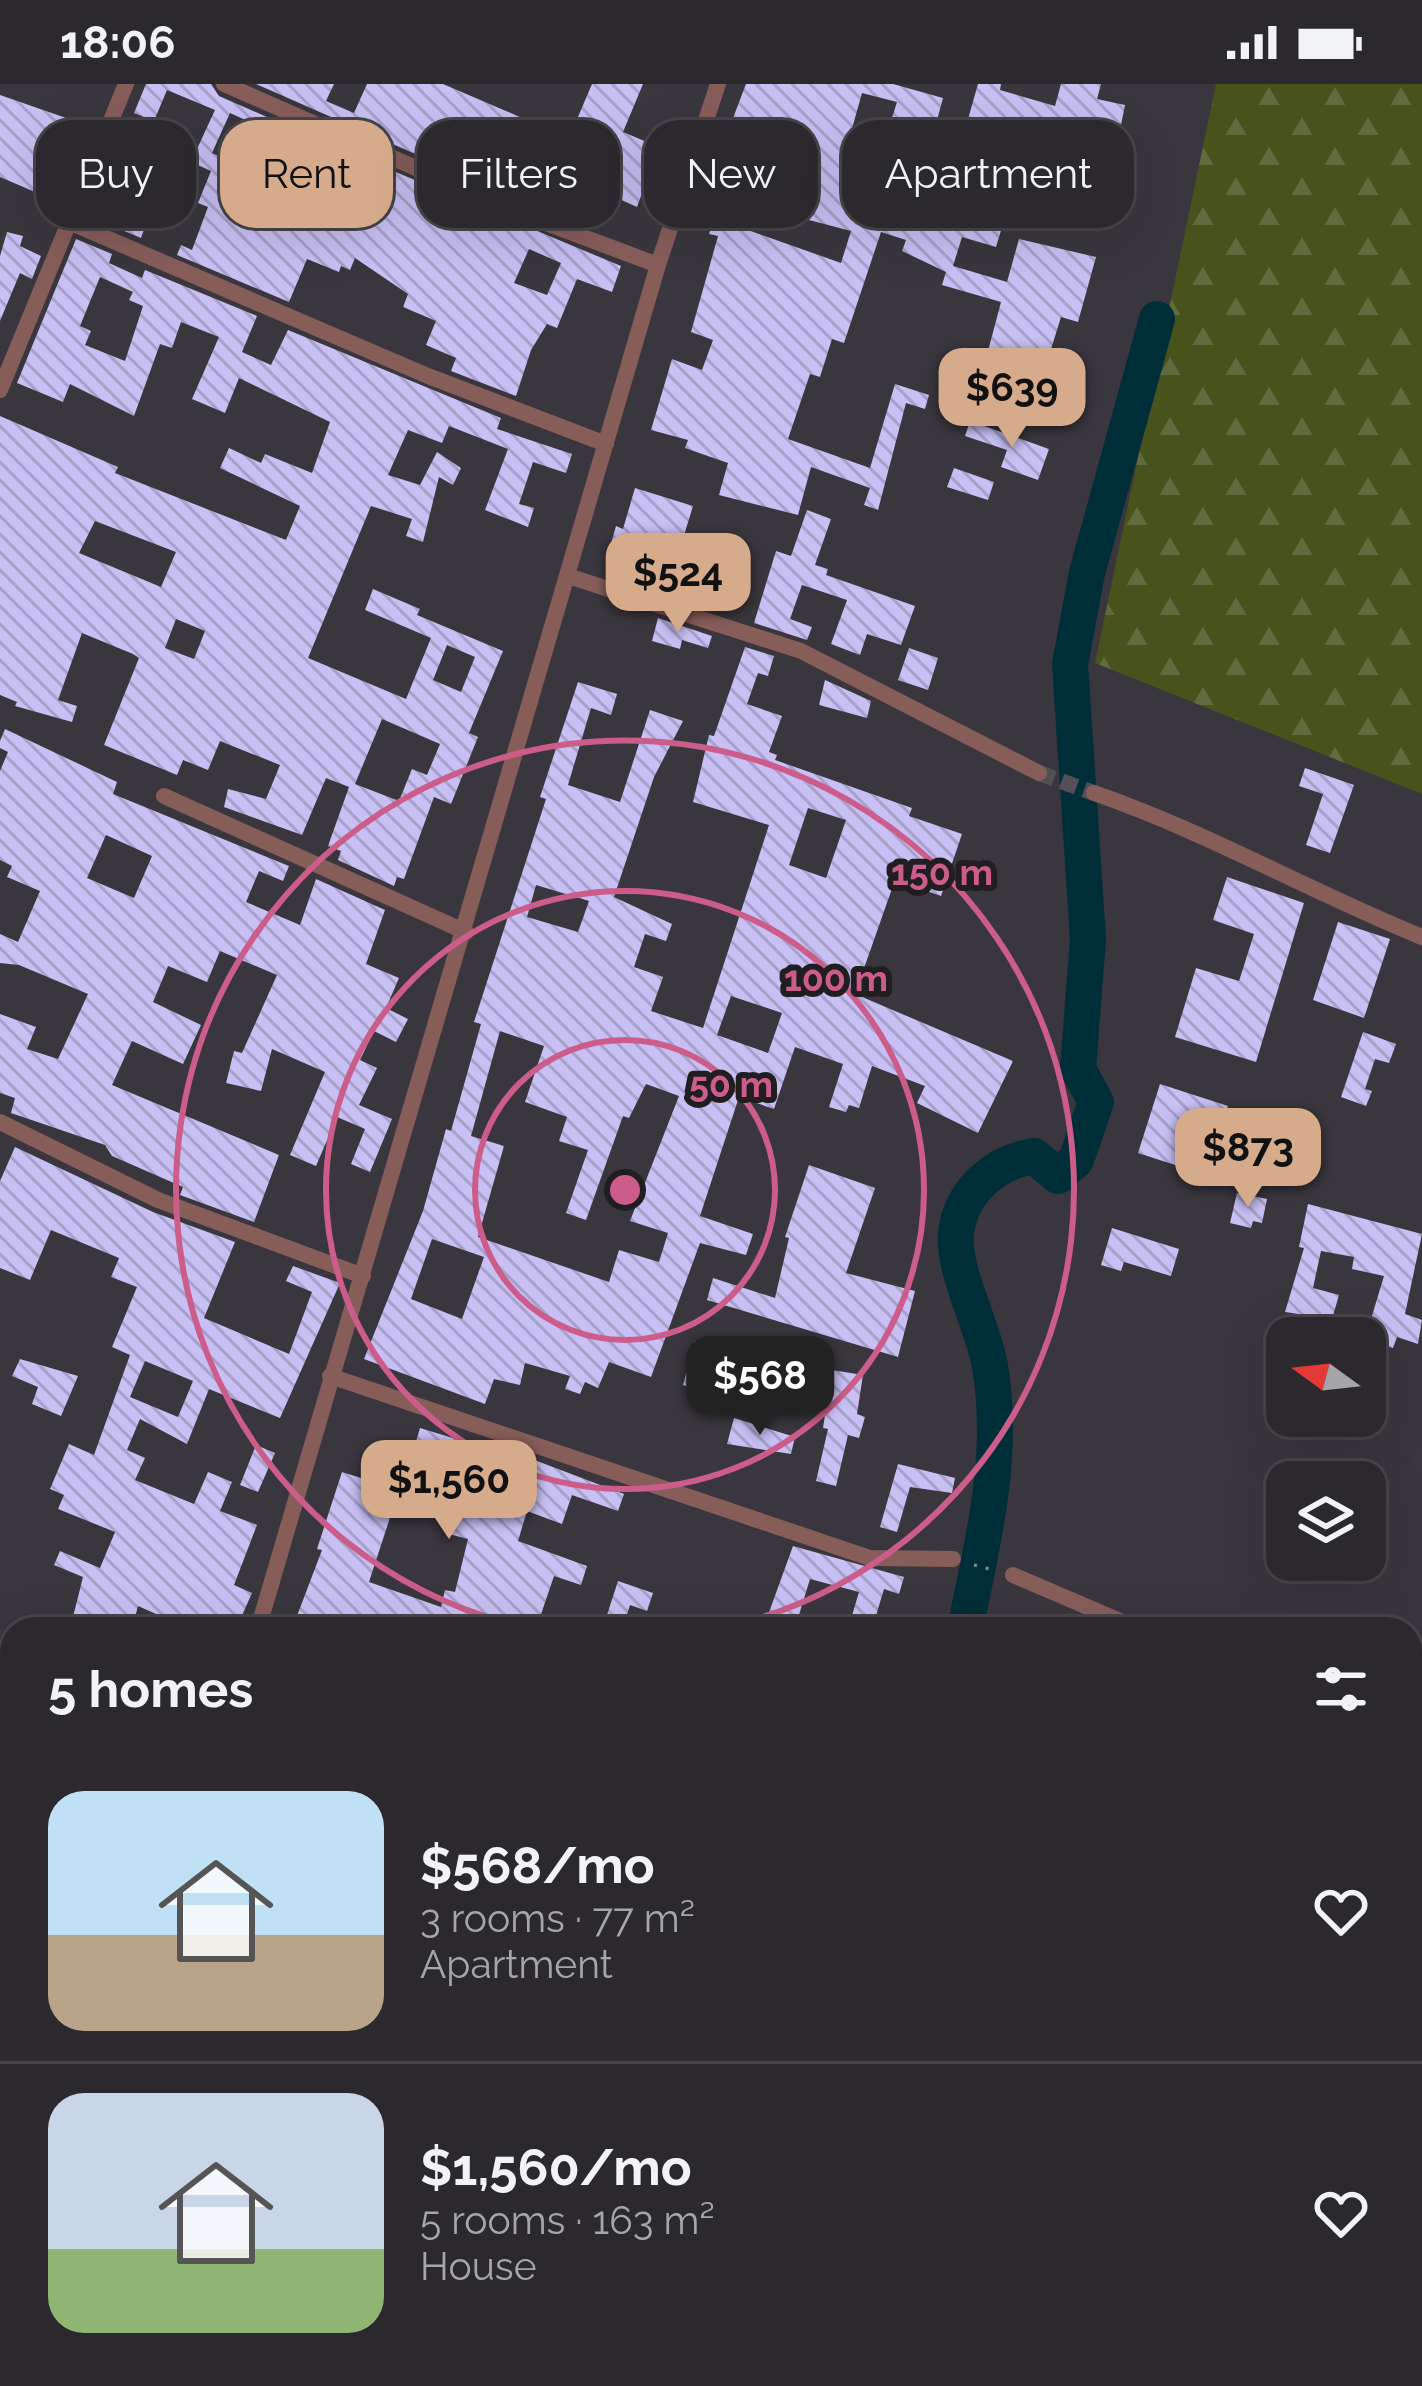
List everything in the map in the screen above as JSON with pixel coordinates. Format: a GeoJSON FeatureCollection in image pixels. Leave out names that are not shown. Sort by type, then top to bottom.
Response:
{"type":"FeatureCollection","features":[{"type":"Feature","properties":{"kind":"street"},"geometry":{"type":"LineString","coordinates":[[110,120],[125,84]]}},
{"type":"Feature","properties":{"kind":"street"},"geometry":{"type":"LineString","coordinates":[[224,84],[514,211],[658,265]]}},
{"type":"Feature","properties":{"kind":"street"},"geometry":{"type":"LineString","coordinates":[[261,1617],[658,265],[718,84]]}},
{"type":"Feature","properties":{"kind":"street"},"geometry":{"type":"LineString","coordinates":[[0,390],[67,228]]}},
{"type":"Feature","properties":{"kind":"street"},"geometry":{"type":"LineString","coordinates":[[83,228],[428,376],[606,444]]}},
{"type":"Feature","properties":{"kind":"street"},"geometry":{"type":"LineString","coordinates":[[568,576],[801,651],[1039,773]]}},
{"type":"Feature","properties":{"kind":"street"},"geometry":{"type":"LineString","coordinates":[[1094,793],[1178,822],[1281,878],[1422,937]]}},
{"type":"Feature","properties":{"kind":"street"},"geometry":{"type":"LineString","coordinates":[[164,796],[466,932]]}},
{"type":"Feature","properties":{"kind":"street"},"geometry":{"type":"LineString","coordinates":[[0,1122],[158,1200],[363,1276]]}},
{"type":"Feature","properties":{"kind":"street"},"geometry":{"type":"LineString","coordinates":[[330,1376],[870,1558],[953,1559]]}},
{"type":"Feature","properties":{"kind":"street"},"geometry":{"type":"LineString","coordinates":[[1012,1575],[1111,1617]]}},
{"type":"Feature","properties":{"kind":"path"},"geometry":{"type":"LineString","coordinates":[[953,1559],[1012,1575]]}},
{"type":"Feature","properties":{"kind":"green space"},"geometry":{"type":"Polygon","coordinates":[[[1216,84],[1422,84],[1422,794],[1095,663],[1216,84]]]}},
{"type":"Feature","properties":{"kind":"building"},"geometry":{"type":"Polygon","coordinates":[[[146,84],[211,84],[219,96],[274,120],[246,120],[230,113],[227,120],[220,120],[212,153],[220,157],[220,228],[393,228],[393,171],[417,181],[417,228],[530,228],[621,266],[612,292],[577,279],[557,328],[547,324],[531,350],[516,396],[451,371],[456,358],[426,345],[436,321],[403,307],[408,294],[355,258],[350,270],[341,266],[339,272],[307,259],[289,302],[177,255],[181,245],[192,250],[208,207],[198,203],[211,171],[196,164],[196,151],[215,110],[167,90],[152,120],[134,113],[146,84]],[[529,249],[514,283],[547,295],[561,263],[529,249]]]}},
{"type":"Feature","properties":{"kind":"building"},"geometry":{"type":"Polygon","coordinates":[[[256,84],[334,84],[326,101],[354,113],[367,84],[443,84],[527,120],[417,120],[417,155],[393,144],[393,120],[338,120],[256,84]]]}},
{"type":"Feature","properties":{"kind":"building"},"geometry":{"type":"Polygon","coordinates":[[[592,84],[643,84],[623,132],[644,141],[644,188],[637,207],[620,199],[620,120],[577,120],[592,84]]]}},
{"type":"Feature","properties":{"kind":"building"},"geometry":{"type":"Polygon","coordinates":[[[746,84],[893,84],[943,98],[937,120],[891,120],[897,102],[862,93],[854,120],[842,120],[842,228],[1002,228],[996,247],[962,237],[953,266],[1007,282],[1019,239],[1096,257],[1078,322],[1061,317],[1047,362],[1039,359],[1029,386],[983,370],[1001,302],[942,285],[946,272],[902,251],[906,240],[881,232],[844,343],[832,339],[820,377],[810,374],[788,439],[870,468],[895,384],[929,395],[925,409],[906,403],[878,510],[864,505],[870,488],[811,467],[798,515],[719,495],[728,463],[685,448],[688,440],[651,430],[672,359],[702,370],[713,340],[691,332],[718,236],[709,234],[711,228],[742,228],[841,263],[851,231],[818,222],[818,120],[732,120],[746,84]]]}},
{"type":"Feature","properties":{"kind":"building"},"geometry":{"type":"Polygon","coordinates":[[[978,84],[1001,84],[1000,90],[1055,106],[1061,84],[1101,84],[1097,99],[1125,105],[1122,120],[968,120],[978,84]]]}},
{"type":"Feature","properties":{"kind":"building"},"geometry":{"type":"Polygon","coordinates":[[[0,95],[72,120],[36,120],[36,192],[0,177],[0,95]]]}},
{"type":"Feature","properties":{"kind":"building"},"geometry":{"type":"Polygon","coordinates":[[[117,228],[145,228],[141,238],[117,228]]]}},
{"type":"Feature","properties":{"kind":"building"},"geometry":{"type":"Polygon","coordinates":[[[7,232],[23,236],[20,246],[41,256],[32,279],[20,273],[0,321],[0,256],[7,232]]]}},
{"type":"Feature","properties":{"kind":"building"},"geometry":{"type":"Polygon","coordinates":[[[76,239],[112,254],[109,263],[142,278],[145,270],[257,316],[242,352],[271,365],[288,330],[501,418],[497,429],[572,454],[566,473],[533,462],[519,504],[534,508],[528,527],[485,510],[508,449],[449,426],[442,443],[408,430],[388,475],[420,485],[437,452],[461,468],[453,485],[439,477],[423,542],[406,536],[412,519],[371,506],[308,658],[406,699],[431,638],[365,610],[373,589],[420,609],[417,615],[503,651],[469,733],[478,737],[451,804],[434,797],[404,879],[397,877],[394,886],[338,860],[341,851],[328,846],[349,787],[326,778],[302,835],[224,807],[228,789],[266,799],[280,765],[220,741],[208,770],[183,760],[177,775],[104,745],[139,658],[133,654],[82,633],[58,700],[77,706],[72,722],[15,706],[17,702],[0,695],[0,416],[118,467],[115,473],[286,540],[300,506],[220,468],[229,448],[261,463],[265,454],[312,473],[330,422],[239,378],[225,413],[192,399],[219,337],[181,322],[172,348],[160,344],[134,416],[70,384],[63,402],[17,383],[76,239]],[[100,277],[80,326],[91,331],[85,345],[125,361],[143,306],[129,300],[133,292],[100,277]],[[95,521],[79,553],[161,587],[176,552],[95,521]],[[176,619],[165,648],[194,659],[205,631],[176,619]],[[447,645],[433,680],[461,692],[475,657],[447,645]],[[382,719],[355,784],[399,801],[412,769],[427,775],[440,744],[382,719]]]}},
{"type":"Feature","properties":{"kind":"building"},"geometry":{"type":"Polygon","coordinates":[[[970,421],[1049,449],[1038,480],[1001,467],[1007,450],[965,436],[970,421]]]}},
{"type":"Feature","properties":{"kind":"building"},"geometry":{"type":"Polygon","coordinates":[[[954,468],[994,482],[988,500],[947,487],[954,468]]]}},
{"type":"Feature","properties":{"kind":"building"},"geometry":{"type":"Polygon","coordinates":[[[635,488],[693,506],[670,581],[612,563],[615,553],[609,551],[616,526],[623,529],[635,488]]]}},
{"type":"Feature","properties":{"kind":"building"},"geometry":{"type":"Polygon","coordinates":[[[807,510],[831,519],[815,565],[828,569],[826,575],[915,606],[901,645],[867,634],[860,655],[831,644],[847,600],[802,585],[790,619],[812,627],[807,640],[754,623],[776,551],[791,556],[807,510]]]}},
{"type":"Feature","properties":{"kind":"building"},"geometry":{"type":"Polygon","coordinates":[[[658,618],[712,636],[708,648],[682,640],[680,649],[652,641],[658,618]]]}},
{"type":"Feature","properties":{"kind":"building"},"geometry":{"type":"Polygon","coordinates":[[[745,647],[774,656],[768,676],[758,673],[747,704],[782,716],[769,752],[777,755],[775,760],[912,808],[909,816],[962,834],[941,896],[895,880],[855,994],[1013,1061],[978,1133],[917,1103],[925,1086],[872,1066],[859,1108],[849,1105],[846,1112],[829,1107],[843,1064],[795,1047],[774,1109],[739,1097],[700,1216],[753,1234],[746,1255],[700,1243],[651,1377],[609,1362],[598,1388],[585,1382],[580,1394],[565,1389],[570,1376],[525,1363],[520,1385],[494,1379],[485,1404],[364,1359],[423,1211],[446,1129],[451,1131],[481,1024],[474,1022],[546,799],[540,797],[578,682],[617,694],[611,715],[591,708],[568,785],[620,802],[650,710],[683,721],[654,777],[614,897],[672,924],[666,941],[645,934],[634,967],[663,977],[651,1011],[703,1028],[769,825],[693,802],[709,735],[714,736],[745,647]],[[808,808],[789,865],[826,878],[846,820],[808,808]],[[536,885],[527,917],[578,932],[589,901],[536,885]],[[731,996],[717,1035],[768,1053],[782,1013],[731,996]],[[500,1031],[471,1136],[504,1146],[478,1237],[609,1282],[619,1250],[659,1262],[668,1233],[630,1221],[679,1096],[646,1084],[629,1118],[623,1116],[586,1220],[566,1213],[588,1150],[559,1141],[567,1117],[525,1102],[544,1046],[500,1031]],[[432,1239],[411,1299],[462,1319],[484,1257],[432,1239]]]}},
{"type":"Feature","properties":{"kind":"building"},"geometry":{"type":"Polygon","coordinates":[[[909,648],[938,658],[928,690],[898,680],[909,648]]]}},
{"type":"Feature","properties":{"kind":"building"},"geometry":{"type":"Polygon","coordinates":[[[825,680],[871,701],[867,718],[819,705],[825,680]]]}},
{"type":"Feature","properties":{"kind":"building"},"geometry":{"type":"Polygon","coordinates":[[[5,729],[117,782],[113,794],[289,866],[283,881],[259,871],[246,902],[300,925],[316,879],[385,910],[366,964],[399,978],[386,1008],[408,1019],[396,1042],[374,1031],[360,1060],[377,1068],[359,1105],[392,1119],[370,1172],[351,1164],[365,1129],[337,1117],[316,1166],[290,1155],[325,1072],[272,1049],[261,1091],[226,1083],[234,1051],[242,1053],[277,975],[220,951],[207,982],[168,966],[153,1002],[201,1025],[183,1064],[132,1041],[112,1085],[279,1155],[254,1222],[180,1195],[183,1187],[112,1156],[105,1145],[11,1113],[15,1098],[0,1093],[0,1014],[36,1027],[27,1049],[58,1059],[88,994],[19,965],[0,963],[0,934],[18,942],[40,891],[7,877],[12,866],[0,860],[0,771],[8,752],[0,748],[5,729]],[[106,835],[87,878],[134,898],[152,856],[106,835]]]}},
{"type":"Feature","properties":{"kind":"building"},"geometry":{"type":"Polygon","coordinates":[[[1305,768],[1354,785],[1330,853],[1306,845],[1323,794],[1299,786],[1305,768]]]}},
{"type":"Feature","properties":{"kind":"building"},"geometry":{"type":"Polygon","coordinates":[[[1227,877],[1304,903],[1256,1062],[1175,1037],[1196,968],[1239,981],[1254,934],[1213,920],[1227,877]]]}},
{"type":"Feature","properties":{"kind":"building"},"geometry":{"type":"Polygon","coordinates":[[[1338,922],[1390,939],[1364,1018],[1313,1000],[1338,922]]]}},
{"type":"Feature","properties":{"kind":"building"},"geometry":{"type":"Polygon","coordinates":[[[1363,1032],[1396,1044],[1389,1063],[1375,1059],[1365,1089],[1372,1091],[1366,1106],[1341,1097],[1363,1032]]]}},
{"type":"Feature","properties":{"kind":"building"},"geometry":{"type":"Polygon","coordinates":[[[1160,1084],[1228,1106],[1206,1175],[1138,1153],[1160,1084]]]}},
{"type":"Feature","properties":{"kind":"building"},"geometry":{"type":"Polygon","coordinates":[[[15,1147],[153,1212],[235,1242],[204,1318],[289,1354],[312,1292],[286,1281],[293,1266],[340,1283],[280,1418],[209,1389],[187,1444],[140,1419],[127,1450],[145,1458],[135,1480],[194,1504],[208,1472],[232,1482],[220,1511],[257,1525],[234,1585],[252,1593],[241,1617],[163,1617],[138,1606],[135,1617],[73,1617],[83,1577],[54,1565],[60,1551],[100,1568],[115,1532],[58,1509],[64,1495],[50,1489],[69,1444],[94,1455],[130,1355],[112,1347],[137,1287],[111,1277],[119,1258],[51,1230],[30,1280],[0,1268],[0,1181],[15,1147]],[[145,1361],[130,1397],[178,1417],[193,1381],[145,1361]]]}},
{"type":"Feature","properties":{"kind":"building"},"geometry":{"type":"Polygon","coordinates":[[[809,1165],[875,1188],[846,1273],[915,1291],[898,1357],[707,1300],[713,1278],[775,1298],[789,1238],[785,1237],[809,1165]]]}},
{"type":"Feature","properties":{"kind":"building"},"geometry":{"type":"Polygon","coordinates":[[[1237,1193],[1267,1199],[1262,1223],[1253,1221],[1251,1228],[1230,1223],[1237,1193]]]}},
{"type":"Feature","properties":{"kind":"building"},"geometry":{"type":"Polygon","coordinates":[[[1308,1204],[1422,1234],[1405,1314],[1422,1320],[1418,1344],[1397,1337],[1393,1348],[1386,1346],[1386,1317],[1372,1317],[1384,1276],[1352,1269],[1354,1257],[1321,1251],[1313,1288],[1339,1295],[1333,1317],[1285,1312],[1304,1248],[1299,1247],[1308,1204]]]}},
{"type":"Feature","properties":{"kind":"building"},"geometry":{"type":"Polygon","coordinates":[[[1112,1228],[1179,1249],[1171,1276],[1124,1262],[1121,1271],[1101,1265],[1112,1228]]]}},
{"type":"Feature","properties":{"kind":"building"},"geometry":{"type":"Polygon","coordinates":[[[695,1341],[712,1346],[700,1390],[683,1385],[695,1341]]]}},
{"type":"Feature","properties":{"kind":"building"},"geometry":{"type":"Polygon","coordinates":[[[20,1359],[78,1376],[61,1416],[32,1404],[38,1387],[12,1376],[20,1359]]]}},
{"type":"Feature","properties":{"kind":"building"},"geometry":{"type":"Polygon","coordinates":[[[832,1370],[863,1375],[857,1414],[865,1417],[859,1438],[848,1435],[836,1486],[816,1481],[828,1429],[823,1428],[832,1370]]]}},
{"type":"Feature","properties":{"kind":"building"},"geometry":{"type":"Polygon","coordinates":[[[734,1418],[795,1437],[791,1454],[727,1444],[734,1418]]]}},
{"type":"Feature","properties":{"kind":"building"},"geometry":{"type":"Polygon","coordinates":[[[420,1428],[502,1453],[503,1448],[624,1494],[618,1511],[572,1495],[562,1524],[527,1511],[518,1541],[587,1566],[581,1585],[554,1576],[540,1617],[297,1617],[322,1550],[317,1549],[342,1472],[399,1490],[369,1582],[441,1607],[445,1590],[455,1592],[468,1539],[445,1533],[453,1500],[403,1485],[420,1428]]]}},
{"type":"Feature","properties":{"kind":"building"},"geometry":{"type":"Polygon","coordinates":[[[256,1445],[275,1453],[258,1492],[240,1485],[256,1445]]]}},
{"type":"Feature","properties":{"kind":"building"},"geometry":{"type":"Polygon","coordinates":[[[898,1464],[955,1478],[952,1493],[910,1487],[897,1532],[880,1527],[898,1464]]]}},
{"type":"Feature","properties":{"kind":"building"},"geometry":{"type":"Polygon","coordinates":[[[793,1546],[904,1577],[899,1594],[884,1589],[876,1617],[852,1617],[859,1592],[810,1579],[799,1615],[804,1617],[767,1617],[793,1546]]]}},
{"type":"Feature","properties":{"kind":"building"},"geometry":{"type":"Polygon","coordinates":[[[618,1581],[653,1593],[647,1611],[630,1605],[626,1617],[606,1617],[618,1581]]]}},
{"type":"Feature","properties":{"kind":"waterway"},"geometry":{"type":"LineString","coordinates":[[968,1617],[990,1499],[995,1433],[990,1366],[959,1264],[956,1233],[965,1204],[994,1172],[1034,1156],[1058,1176],[1076,1160],[1096,1102],[1078,1069],[1088,939],[1070,664],[1087,573],[1157,319]]}},
{"type":"Feature","properties":{"kind":"tunnel"},"geometry":{"type":"LineString","coordinates":[[1039,773],[1094,793]]}}]}
